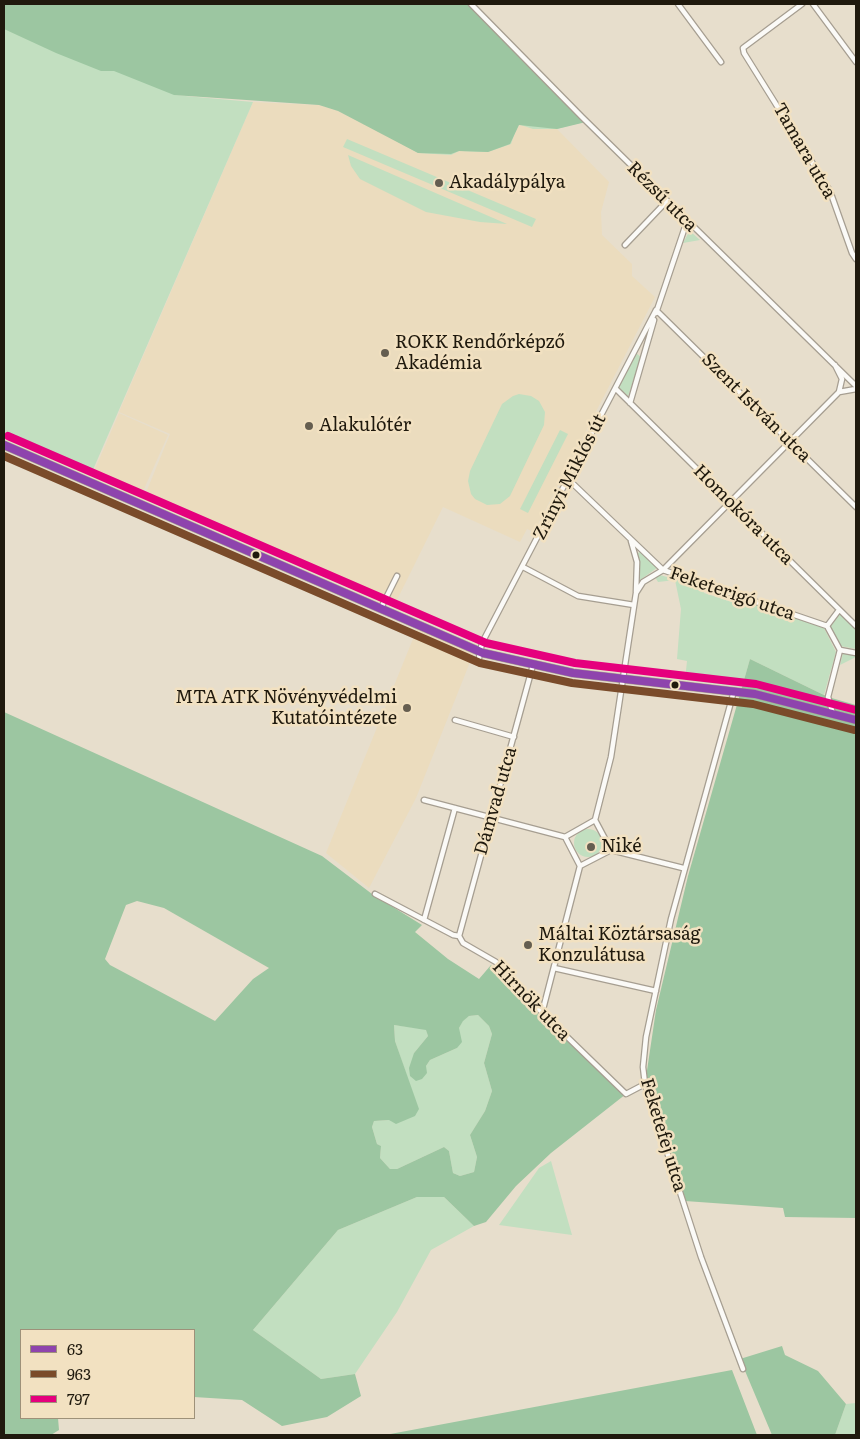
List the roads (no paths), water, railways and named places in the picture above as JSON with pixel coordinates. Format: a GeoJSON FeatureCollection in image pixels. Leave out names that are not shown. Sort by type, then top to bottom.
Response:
{"type":"FeatureCollection","features":[{"type":"Feature","properties":{"kind":"street","name":"Rézsű utca"},"geometry":{"type":"LineString","coordinates":[[471,4],[518,55],[545,78],[666,202],[856,388]]}},
{"type":"Feature","properties":{"kind":"street"},"geometry":{"type":"LineString","coordinates":[[678,4],[721,62]]}},
{"type":"Feature","properties":{"kind":"street","name":"Tamara utca"},"geometry":{"type":"LineString","coordinates":[[802,4],[743,48],[744,54],[830,191],[852,253],[856,259]]}},
{"type":"Feature","properties":{"kind":"street"},"geometry":{"type":"LineString","coordinates":[[813,4],[856,62]]}},
{"type":"Feature","properties":{"kind":"street"},"geometry":{"type":"LineString","coordinates":[[625,245],[666,202]]}},
{"type":"Feature","properties":{"kind":"street","name":"Zrínyi Miklós út"},"geometry":{"type":"LineString","coordinates":[[630,403],[656,310],[686,221]]}},
{"type":"Feature","properties":{"kind":"street","name":"Zrínyi Miklós út"},"geometry":{"type":"LineString","coordinates":[[480,655],[482,643],[569,480],[656,310]]}},
{"type":"Feature","properties":{"kind":"street","name":"Szent István utca"},"geometry":{"type":"LineString","coordinates":[[656,310],[856,507]]}},
{"type":"Feature","properties":{"kind":"street"},"geometry":{"type":"LineString","coordinates":[[834,365],[842,379],[839,392]]}},
{"type":"Feature","properties":{"kind":"street"},"geometry":{"type":"LineString","coordinates":[[636,593],[649,576],[663,570],[839,392],[856,388]]}},
{"type":"Feature","properties":{"kind":"street","name":"Homokóra utca"},"geometry":{"type":"LineString","coordinates":[[616,389],[856,626]]}},
{"type":"Feature","properties":{"kind":"street"},"geometry":{"type":"LineString","coordinates":[[4,445],[381,608],[480,655],[533,665],[734,690],[769,697],[856,720]]}},
{"type":"Feature","properties":{"kind":"street","name":"Feketerigó utca"},"geometry":{"type":"LineString","coordinates":[[569,480],[663,570],[826,626]]}},
{"type":"Feature","properties":{"kind":"street"},"geometry":{"type":"LineString","coordinates":[[611,850],[595,820],[611,757],[636,593],[637,562],[630,538]]}},
{"type":"Feature","properties":{"kind":"street"},"geometry":{"type":"LineString","coordinates":[[523,567],[578,596],[634,605]]}},
{"type":"Feature","properties":{"kind":"street"},"geometry":{"type":"LineString","coordinates":[[381,608],[396,576]]}},
{"type":"Feature","properties":{"kind":"street"},"geometry":{"type":"LineString","coordinates":[[833,714],[828,697],[840,650],[826,626],[839,610]]}},
{"type":"Feature","properties":{"kind":"street"},"geometry":{"type":"LineString","coordinates":[[840,650],[856,653]]}},
{"type":"Feature","properties":{"kind":"street","name":"Dámvad utca"},"geometry":{"type":"LineString","coordinates":[[459,936],[533,665]]}},
{"type":"Feature","properties":{"kind":"street","name":"Feketefej utca"},"geometry":{"type":"LineString","coordinates":[[734,690],[684,868],[644,1050],[645,1084],[701,1257],[743,1369]]}},
{"type":"Feature","properties":{"kind":"street"},"geometry":{"type":"LineString","coordinates":[[455,720],[514,737]]}},
{"type":"Feature","properties":{"kind":"street"},"geometry":{"type":"LineString","coordinates":[[424,800],[565,837],[595,820]]}},
{"type":"Feature","properties":{"kind":"street"},"geometry":{"type":"LineString","coordinates":[[424,920],[455,808]]}},
{"type":"Feature","properties":{"kind":"street"},"geometry":{"type":"LineString","coordinates":[[542,1013],[580,866],[565,837]]}},
{"type":"Feature","properties":{"kind":"street"},"geometry":{"type":"LineString","coordinates":[[580,866],[611,850],[684,868]]}},
{"type":"Feature","properties":{"kind":"street","name":"Hírnök utca"},"geometry":{"type":"LineString","coordinates":[[375,894],[452,935],[459,936],[463,943],[496,962],[542,1013],[626,1094],[645,1084]]}},
{"type":"Feature","properties":{"kind":"street"},"geometry":{"type":"LineString","coordinates":[[554,968],[656,991]]}},
{"type":"Feature","properties":{"kind":"place","name":"Akadálypálya"},"geometry":{"type":"Point","coordinates":[439,183]}},
{"type":"Feature","properties":{"kind":"place","name":"ROKK Rendőrképző Akadémia"},"geometry":{"type":"Point","coordinates":[385,353]}},
{"type":"Feature","properties":{"kind":"place","name":"Alakulótér"},"geometry":{"type":"Point","coordinates":[309,426]}},
{"type":"Feature","properties":{"kind":"place","name":"MTA ATK Növényvédelmi Kutatóintézete"},"geometry":{"type":"Point","coordinates":[407,708]}},
{"type":"Feature","properties":{"kind":"place","name":"Niké"},"geometry":{"type":"Point","coordinates":[591,847]}},
{"type":"Feature","properties":{"kind":"place","name":"Máltai Köztársaság Konzulátusa"},"geometry":{"type":"Point","coordinates":[528,945]}}]}
